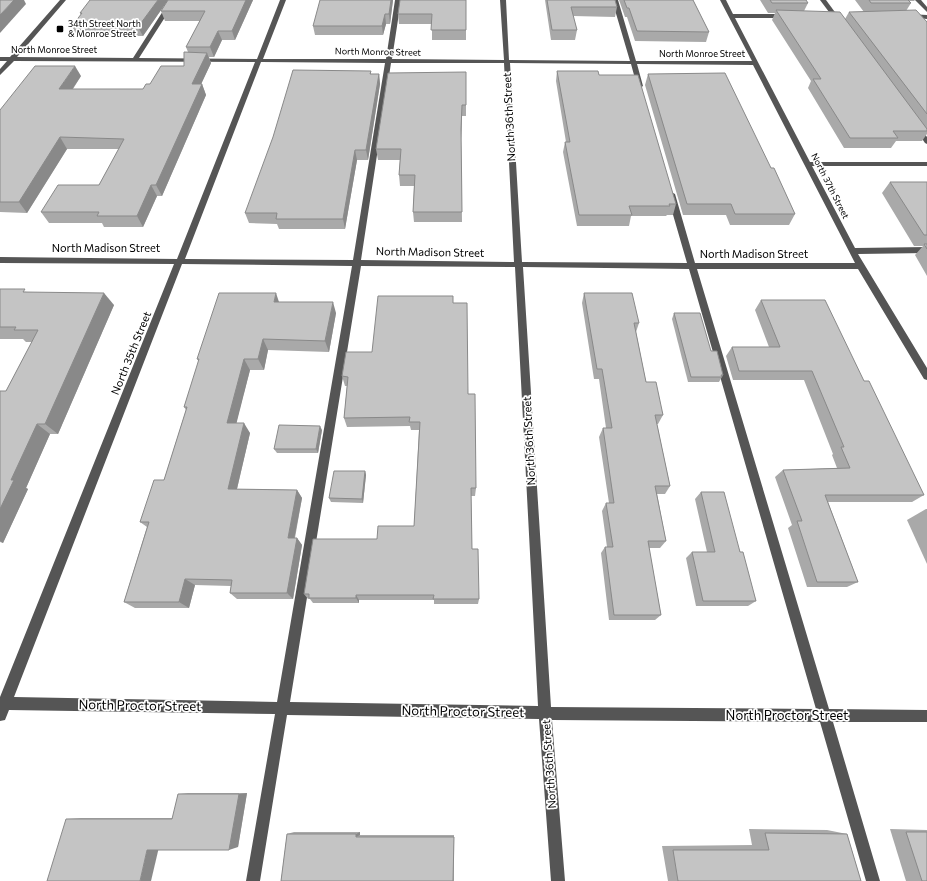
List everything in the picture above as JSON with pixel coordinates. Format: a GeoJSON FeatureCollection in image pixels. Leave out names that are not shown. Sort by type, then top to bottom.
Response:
{"type":"FeatureCollection","features":[{"type":"Feature","properties":{"kind":"street"},"geometry":{"type":"LineString","coordinates":[[0,73],[63,0]]}},
{"type":"Feature","properties":{"kind":"street"},"geometry":{"type":"LineString","coordinates":[[135,59],[173,0]]}},
{"type":"Feature","properties":{"kind":"street","name":"North 35th Street"},"geometry":{"type":"LineString","coordinates":[[2,707],[181,261],[283,0]]}},
{"type":"Feature","properties":{"kind":"street"},"geometry":{"type":"LineString","coordinates":[[253,881],[356,263],[398,0]]}},
{"type":"Feature","properties":{"kind":"street","name":"North 36th Street"},"geometry":{"type":"LineString","coordinates":[[503,0],[518,265],[558,881]]}},
{"type":"Feature","properties":{"kind":"street"},"geometry":{"type":"LineString","coordinates":[[615,0],[642,93]]}},
{"type":"Feature","properties":{"kind":"street","name":"North 37th Street"},"geometry":{"type":"LineString","coordinates":[[723,0],[809,164],[860,266],[927,376]]}},
{"type":"Feature","properties":{"kind":"street"},"geometry":{"type":"LineString","coordinates":[[823,0],[844,28]]}},
{"type":"Feature","properties":{"kind":"street"},"geometry":{"type":"LineString","coordinates":[[918,0],[927,10]]}},
{"type":"Feature","properties":{"kind":"street"},"geometry":{"type":"LineString","coordinates":[[732,16],[795,16]]}},
{"type":"Feature","properties":{"kind":"street"},"geometry":{"type":"LineString","coordinates":[[827,16],[842,16]]}},
{"type":"Feature","properties":{"kind":"street"},"geometry":{"type":"LineString","coordinates":[[904,16],[927,17]]}},
{"type":"Feature","properties":{"kind":"street","name":"North Monroe Street"},"geometry":{"type":"LineString","coordinates":[[0,59],[756,63]]}},
{"type":"Feature","properties":{"kind":"street"},"geometry":{"type":"LineString","coordinates":[[913,122],[927,142]]}},
{"type":"Feature","properties":{"kind":"street"},"geometry":{"type":"LineString","coordinates":[[809,164],[927,164]]}},
{"type":"Feature","properties":{"kind":"street"},"geometry":{"type":"LineString","coordinates":[[668,183],[873,881]]}},
{"type":"Feature","properties":{"kind":"street"},"geometry":{"type":"LineString","coordinates":[[852,251],[927,250]]}},
{"type":"Feature","properties":{"kind":"street","name":"North Madison Street"},"geometry":{"type":"LineString","coordinates":[[0,260],[518,265],[860,266]]}},
{"type":"Feature","properties":{"kind":"street"},"geometry":{"type":"LineString","coordinates":[[915,357],[927,357]]}},
{"type":"Feature","properties":{"kind":"street","name":"North Proctor Street"},"geometry":{"type":"LineString","coordinates":[[2,707],[282,708],[546,713],[927,716]]}},
{"type":"Feature","properties":{"kind":"building"},"geometry":{"type":"Polygon","coordinates":[[[0,0],[14,0],[0,15],[0,0]]]}},
{"type":"Feature","properties":{"kind":"building"},"geometry":{"type":"Polygon","coordinates":[[[90,0],[158,0],[138,27],[72,26],[90,0]]]}},
{"type":"Feature","properties":{"kind":"building"},"geometry":{"type":"Polygon","coordinates":[[[168,0],[246,0],[232,31],[218,31],[210,47],[186,47],[205,11],[161,11],[168,0]]]}},
{"type":"Feature","properties":{"kind":"building"},"geometry":{"type":"Polygon","coordinates":[[[320,0],[391,0],[389,14],[385,14],[382,26],[313,26],[320,0]]]}},
{"type":"Feature","properties":{"kind":"building"},"geometry":{"type":"Polygon","coordinates":[[[400,0],[466,0],[466,30],[431,30],[432,14],[398,14],[400,0]]]}},
{"type":"Feature","properties":{"kind":"building"},"geometry":{"type":"Polygon","coordinates":[[[547,0],[615,0],[617,7],[571,7],[577,30],[552,30],[547,0]]]}},
{"type":"Feature","properties":{"kind":"building"},"geometry":{"type":"Polygon","coordinates":[[[624,0],[693,0],[709,32],[637,31],[629,8],[627,8],[624,0]]]}},
{"type":"Feature","properties":{"kind":"building"},"geometry":{"type":"Polygon","coordinates":[[[770,0],[806,0],[808,3],[772,3],[770,0]]]}},
{"type":"Feature","properties":{"kind":"building"},"geometry":{"type":"Polygon","coordinates":[[[869,0],[908,0],[911,3],[871,3],[869,0]]]}},
{"type":"Feature","properties":{"kind":"building"},"geometry":{"type":"Polygon","coordinates":[[[776,10],[840,12],[927,131],[893,131],[898,138],[850,138],[813,79],[821,79],[776,10]]]}},
{"type":"Feature","properties":{"kind":"building"},"geometry":{"type":"Polygon","coordinates":[[[916,10],[927,22],[927,114],[849,12],[916,10]]]}},
{"type":"Feature","properties":{"kind":"building"},"geometry":{"type":"Polygon","coordinates":[[[184,52],[207,53],[192,84],[202,84],[156,185],[151,185],[137,216],[97,216],[99,212],[41,212],[58,185],[99,185],[124,139],[60,137],[19,202],[0,202],[0,110],[35,66],[75,66],[59,89],[143,89],[146,84],[150,84],[161,66],[184,66],[184,52]]]}},
{"type":"Feature","properties":{"kind":"building"},"geometry":{"type":"Polygon","coordinates":[[[293,70],[371,71],[370,74],[379,74],[366,150],[355,150],[343,219],[276,219],[277,213],[245,213],[273,137],[293,70]]]}},
{"type":"Feature","properties":{"kind":"building"},"geometry":{"type":"Polygon","coordinates":[[[557,71],[598,71],[599,75],[638,75],[676,204],[669,204],[670,206],[629,206],[632,215],[579,215],[565,142],[570,142],[557,71]]]}},
{"type":"Feature","properties":{"kind":"building"},"geometry":{"type":"Polygon","coordinates":[[[466,72],[466,105],[462,105],[461,129],[462,212],[413,212],[415,175],[399,175],[401,149],[376,149],[388,73],[466,72]]]}},
{"type":"Feature","properties":{"kind":"building"},"geometry":{"type":"Polygon","coordinates":[[[725,73],[771,168],[774,168],[795,214],[735,214],[731,204],[687,204],[648,74],[725,73]]]}},
{"type":"Feature","properties":{"kind":"building"},"geometry":{"type":"Polygon","coordinates":[[[890,182],[927,182],[927,235],[924,235],[890,182]]]}},
{"type":"Feature","properties":{"kind":"building"},"geometry":{"type":"Polygon","coordinates":[[[0,289],[25,289],[23,292],[104,293],[45,424],[37,424],[11,480],[14,480],[0,509],[0,391],[6,391],[38,330],[14,330],[16,327],[0,327],[0,289]]]}},
{"type":"Feature","properties":{"kind":"building"},"geometry":{"type":"Polygon","coordinates":[[[219,293],[276,293],[274,302],[333,302],[325,341],[263,339],[258,359],[244,359],[227,423],[244,423],[228,489],[297,490],[288,538],[297,538],[287,593],[230,593],[232,580],[185,579],[179,602],[124,602],[149,522],[140,522],[154,480],[164,480],[187,407],[184,407],[199,359],[197,359],[219,293]]]}},
{"type":"Feature","properties":{"kind":"building"},"geometry":{"type":"Polygon","coordinates":[[[584,293],[632,293],[639,323],[634,323],[646,382],[656,382],[663,415],[655,415],[670,486],[655,486],[666,541],[648,541],[661,615],[614,615],[605,547],[613,547],[606,503],[614,503],[603,428],[612,428],[602,369],[597,369],[584,293]]]}},
{"type":"Feature","properties":{"kind":"building"},"geometry":{"type":"Polygon","coordinates":[[[378,296],[453,296],[453,303],[467,303],[468,394],[475,394],[476,488],[471,488],[472,549],[478,549],[479,599],[433,599],[434,595],[356,595],[356,598],[309,598],[309,594],[304,594],[313,539],[377,539],[378,526],[414,526],[420,422],[409,422],[410,417],[344,418],[348,377],[342,376],[346,352],[372,352],[378,296]]]}},
{"type":"Feature","properties":{"kind":"building"},"geometry":{"type":"Polygon","coordinates":[[[761,300],[825,300],[864,381],[869,381],[924,495],[825,495],[858,582],[817,582],[797,521],[802,521],[783,470],[850,468],[841,447],[844,447],[812,371],[739,371],[732,347],[780,347],[761,300]]]}},
{"type":"Feature","properties":{"kind":"building"},"geometry":{"type":"Polygon","coordinates":[[[674,313],[700,313],[711,351],[717,351],[723,375],[721,375],[722,377],[691,377],[674,313]]]}},
{"type":"Feature","properties":{"kind":"building"},"geometry":{"type":"Polygon","coordinates":[[[279,425],[320,426],[316,449],[274,449],[279,425]]]}},
{"type":"Feature","properties":{"kind":"building"},"geometry":{"type":"Polygon","coordinates":[[[334,471],[365,471],[362,499],[329,498],[334,471]]]}},
{"type":"Feature","properties":{"kind":"building"},"geometry":{"type":"Polygon","coordinates":[[[701,492],[724,492],[740,552],[743,552],[756,601],[703,601],[692,552],[715,552],[701,492]]]}},
{"type":"Feature","properties":{"kind":"building"},"geometry":{"type":"Polygon","coordinates":[[[178,794],[239,794],[229,850],[147,850],[140,881],[47,881],[66,819],[172,819],[178,794]]]}},
{"type":"Feature","properties":{"kind":"building"},"geometry":{"type":"Polygon","coordinates":[[[906,832],[927,832],[927,881],[922,881],[906,832]]]}},
{"type":"Feature","properties":{"kind":"building"},"geometry":{"type":"Polygon","coordinates":[[[765,833],[847,834],[861,881],[678,881],[673,850],[769,850],[765,833]]]}},
{"type":"Feature","properties":{"kind":"building"},"geometry":{"type":"Polygon","coordinates":[[[287,834],[356,834],[356,837],[454,837],[453,881],[281,881],[287,834]]]}},
{"type":"Feature","properties":{"kind":"place","name":"34th Street North & Monroe Street"},"geometry":{"type":"Point","coordinates":[60,29]}}]}
